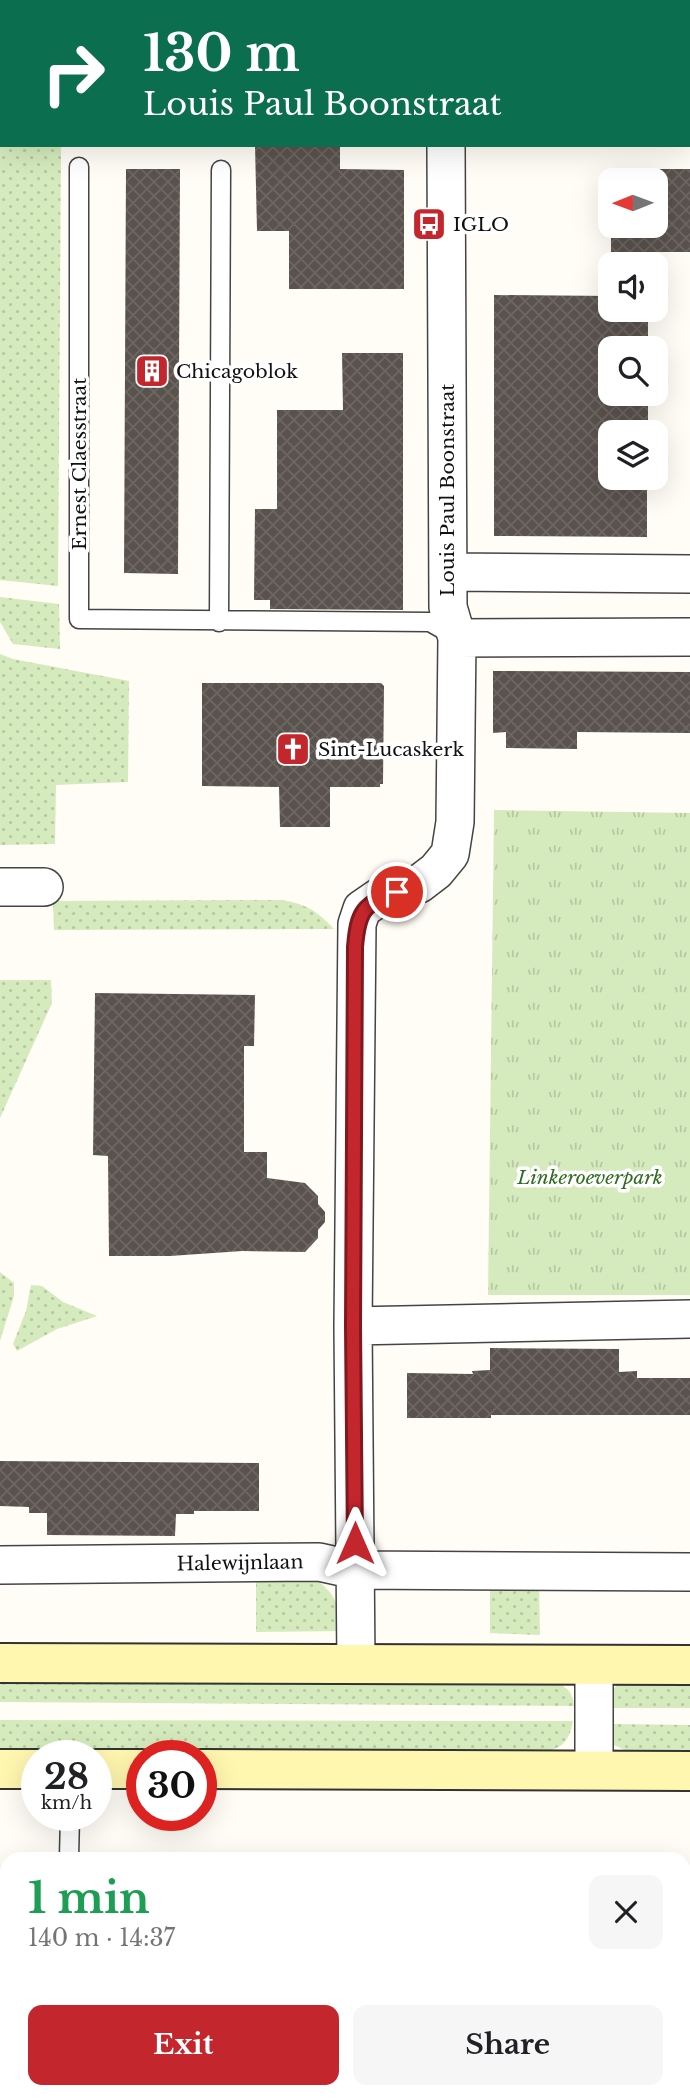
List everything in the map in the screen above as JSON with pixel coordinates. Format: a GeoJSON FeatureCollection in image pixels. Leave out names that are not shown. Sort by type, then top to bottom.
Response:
{"type":"FeatureCollection","features":[{"type":"Feature","properties":{"kind":"main road"},"geometry":{"type":"LineString","coordinates":[[0,1663],[690,1665]]}},
{"type":"Feature","properties":{"kind":"main road"},"geometry":{"type":"LineString","coordinates":[[0,1769],[21,1769]]}},
{"type":"Feature","properties":{"kind":"main road"},"geometry":{"type":"LineString","coordinates":[[217,1769],[690,1770]]}},
{"type":"Feature","properties":{"kind":"street","name":"Louis Paul Boonstraat"},"geometry":{"type":"LineString","coordinates":[[356,1664],[353,1326],[357,924],[362,909],[378,898],[419,884],[436,871],[450,854],[455,822],[457,638],[448,607],[446,147]]}},
{"type":"Feature","properties":{"kind":"street"},"geometry":{"type":"LineString","coordinates":[[448,572],[690,574]]}},
{"type":"Feature","properties":{"kind":"street","name":"Ernest Claesstraat"},"geometry":{"type":"LineString","coordinates":[[457,638],[690,637]]}},
{"type":"Feature","properties":{"kind":"street"},"geometry":{"type":"LineString","coordinates":[[0,887],[44,887]]}},
{"type":"Feature","properties":{"kind":"street"},"geometry":{"type":"LineString","coordinates":[[353,1326],[690,1319]]}},
{"type":"Feature","properties":{"kind":"street","name":"Halewijnlaan"},"geometry":{"type":"LineString","coordinates":[[0,1566],[319,1562],[355,1570],[690,1573]]}},
{"type":"Feature","properties":{"kind":"street"},"geometry":{"type":"LineString","coordinates":[[594,1665],[594,1770]]}},
{"type":"Feature","properties":{"kind":"lane","name":"Ernest Claesstraat"},"geometry":{"type":"LineString","coordinates":[[79,167],[79,619],[430,622],[457,638]]}},
{"type":"Feature","properties":{"kind":"lane"},"geometry":{"type":"LineString","coordinates":[[219,622],[221,170]]}},
{"type":"Feature","properties":{"kind":"lane"},"geometry":{"type":"LineString","coordinates":[[69,1852],[70,1831]]}},
{"type":"Feature","properties":{"kind":"green space"},"geometry":{"type":"Polygon","coordinates":[[[0,147],[60,147],[58,586],[0,580],[0,147]]]}},
{"type":"Feature","properties":{"kind":"green space"},"geometry":{"type":"Polygon","coordinates":[[[0,597],[59,604],[60,649],[13,644],[0,622],[0,597]]]}},
{"type":"Feature","properties":{"kind":"green space"},"geometry":{"type":"Polygon","coordinates":[[[0,654],[13,659],[129,681],[128,782],[56,785],[55,844],[0,845],[0,654]]]}},
{"type":"Feature","properties":{"kind":"green space","name":"Linkeroeverpark"},"geometry":{"type":"Polygon","coordinates":[[[494,810],[690,813],[690,1295],[488,1295],[494,810]]]}},
{"type":"Feature","properties":{"kind":"green space"},"geometry":{"type":"Polygon","coordinates":[[[281,900],[310,909],[334,929],[54,930],[53,901],[281,900]]]}},
{"type":"Feature","properties":{"kind":"green space"},"geometry":{"type":"Polygon","coordinates":[[[0,980],[51,980],[52,1003],[0,1118],[0,980]]]}},
{"type":"Feature","properties":{"kind":"green space"},"geometry":{"type":"Polygon","coordinates":[[[0,1272],[14,1283],[14,1296],[0,1341],[0,1272]]]}},
{"type":"Feature","properties":{"kind":"green space"},"geometry":{"type":"Polygon","coordinates":[[[31,1285],[42,1286],[63,1302],[97,1316],[57,1329],[17,1351],[13,1344],[26,1311],[31,1285]]]}},
{"type":"Feature","properties":{"kind":"green space"},"geometry":{"type":"Polygon","coordinates":[[[312,1576],[335,1599],[343,1631],[256,1632],[256,1577],[312,1576]]]}},
{"type":"Feature","properties":{"kind":"green space"},"geometry":{"type":"Polygon","coordinates":[[[490,1579],[539,1581],[540,1635],[490,1633],[490,1579]]]}},
{"type":"Feature","properties":{"kind":"green space"},"geometry":{"type":"Polygon","coordinates":[[[0,1677],[557,1683],[569,1692],[574,1706],[0,1702],[0,1677]]]}},
{"type":"Feature","properties":{"kind":"green space"},"geometry":{"type":"Polygon","coordinates":[[[623,1680],[690,1680],[690,1708],[612,1708],[613,1692],[623,1680]]]}},
{"type":"Feature","properties":{"kind":"green space"},"geometry":{"type":"Polygon","coordinates":[[[0,1720],[573,1721],[566,1740],[559,1747],[548,1751],[217,1752],[217,1740],[126,1740],[126,1752],[112,1752],[112,1740],[21,1740],[21,1752],[0,1752],[0,1720]]]}},
{"type":"Feature","properties":{"kind":"green space"},"geometry":{"type":"Polygon","coordinates":[[[612,1724],[690,1725],[690,1752],[627,1751],[612,1744],[612,1724]]]}},
{"type":"Feature","properties":{"kind":"building"},"geometry":{"type":"Polygon","coordinates":[[[255,147],[340,147],[340,169],[404,170],[404,289],[289,289],[289,231],[257,231],[255,147]]]}},
{"type":"Feature","properties":{"kind":"building","name":"Chicagoblok"},"geometry":{"type":"Polygon","coordinates":[[[126,169],[180,169],[178,574],[124,573],[126,169]]]}},
{"type":"Feature","properties":{"kind":"building"},"geometry":{"type":"Polygon","coordinates":[[[668,169],[690,169],[690,252],[611,252],[611,238],[668,238],[668,169]]]}},
{"type":"Feature","properties":{"kind":"building"},"geometry":{"type":"Polygon","coordinates":[[[494,295],[598,296],[598,322],[648,322],[648,336],[598,336],[598,406],[648,406],[648,420],[598,420],[598,490],[647,490],[647,537],[494,536],[494,295]]]}},
{"type":"Feature","properties":{"kind":"building"},"geometry":{"type":"Polygon","coordinates":[[[342,353],[403,353],[403,610],[270,609],[270,600],[254,600],[255,509],[277,509],[277,410],[343,410],[342,353]]]}},
{"type":"Feature","properties":{"kind":"building"},"geometry":{"type":"Polygon","coordinates":[[[493,671],[690,672],[690,733],[577,732],[577,749],[506,748],[506,732],[493,733],[493,671]]]}},
{"type":"Feature","properties":{"kind":"building","name":"Sint-Lucaskerk"},"geometry":{"type":"Polygon","coordinates":[[[202,683],[381,683],[384,686],[383,784],[380,784],[380,787],[330,787],[330,827],[280,827],[279,787],[202,786],[202,683]]]}},
{"type":"Feature","properties":{"kind":"building"},"geometry":{"type":"Polygon","coordinates":[[[95,993],[255,995],[254,1046],[244,1046],[244,1152],[267,1152],[267,1178],[305,1183],[318,1196],[318,1204],[325,1212],[325,1222],[318,1230],[318,1238],[305,1252],[242,1251],[170,1256],[109,1256],[108,1156],[93,1155],[95,993]]]}},
{"type":"Feature","properties":{"kind":"building"},"geometry":{"type":"Polygon","coordinates":[[[490,1348],[619,1349],[619,1372],[637,1371],[637,1378],[690,1378],[690,1415],[491,1415],[491,1418],[407,1418],[407,1373],[473,1374],[472,1371],[490,1370],[490,1348]]]}},
{"type":"Feature","properties":{"kind":"building"},"geometry":{"type":"Polygon","coordinates":[[[0,1461],[259,1463],[259,1511],[194,1511],[194,1514],[176,1514],[175,1536],[47,1535],[47,1513],[29,1513],[29,1507],[0,1506],[0,1461]]]}},
{"type":"Feature","properties":{"kind":"place","name":"IGLO"},"geometry":{"type":"Point","coordinates":[429,224]}},
{"type":"Feature","properties":{"kind":"place","name":"Chicagoblok"},"geometry":{"type":"Point","coordinates":[152,371]}},
{"type":"Feature","properties":{"kind":"place","name":"Sint-Lucaskerk"},"geometry":{"type":"Point","coordinates":[293,749]}},
{"type":"Feature","properties":{"kind":"route"},"geometry":{"type":"LineString","coordinates":[[355,1543],[355,947],[357,924],[362,909],[378,898],[397,892]]}}]}
